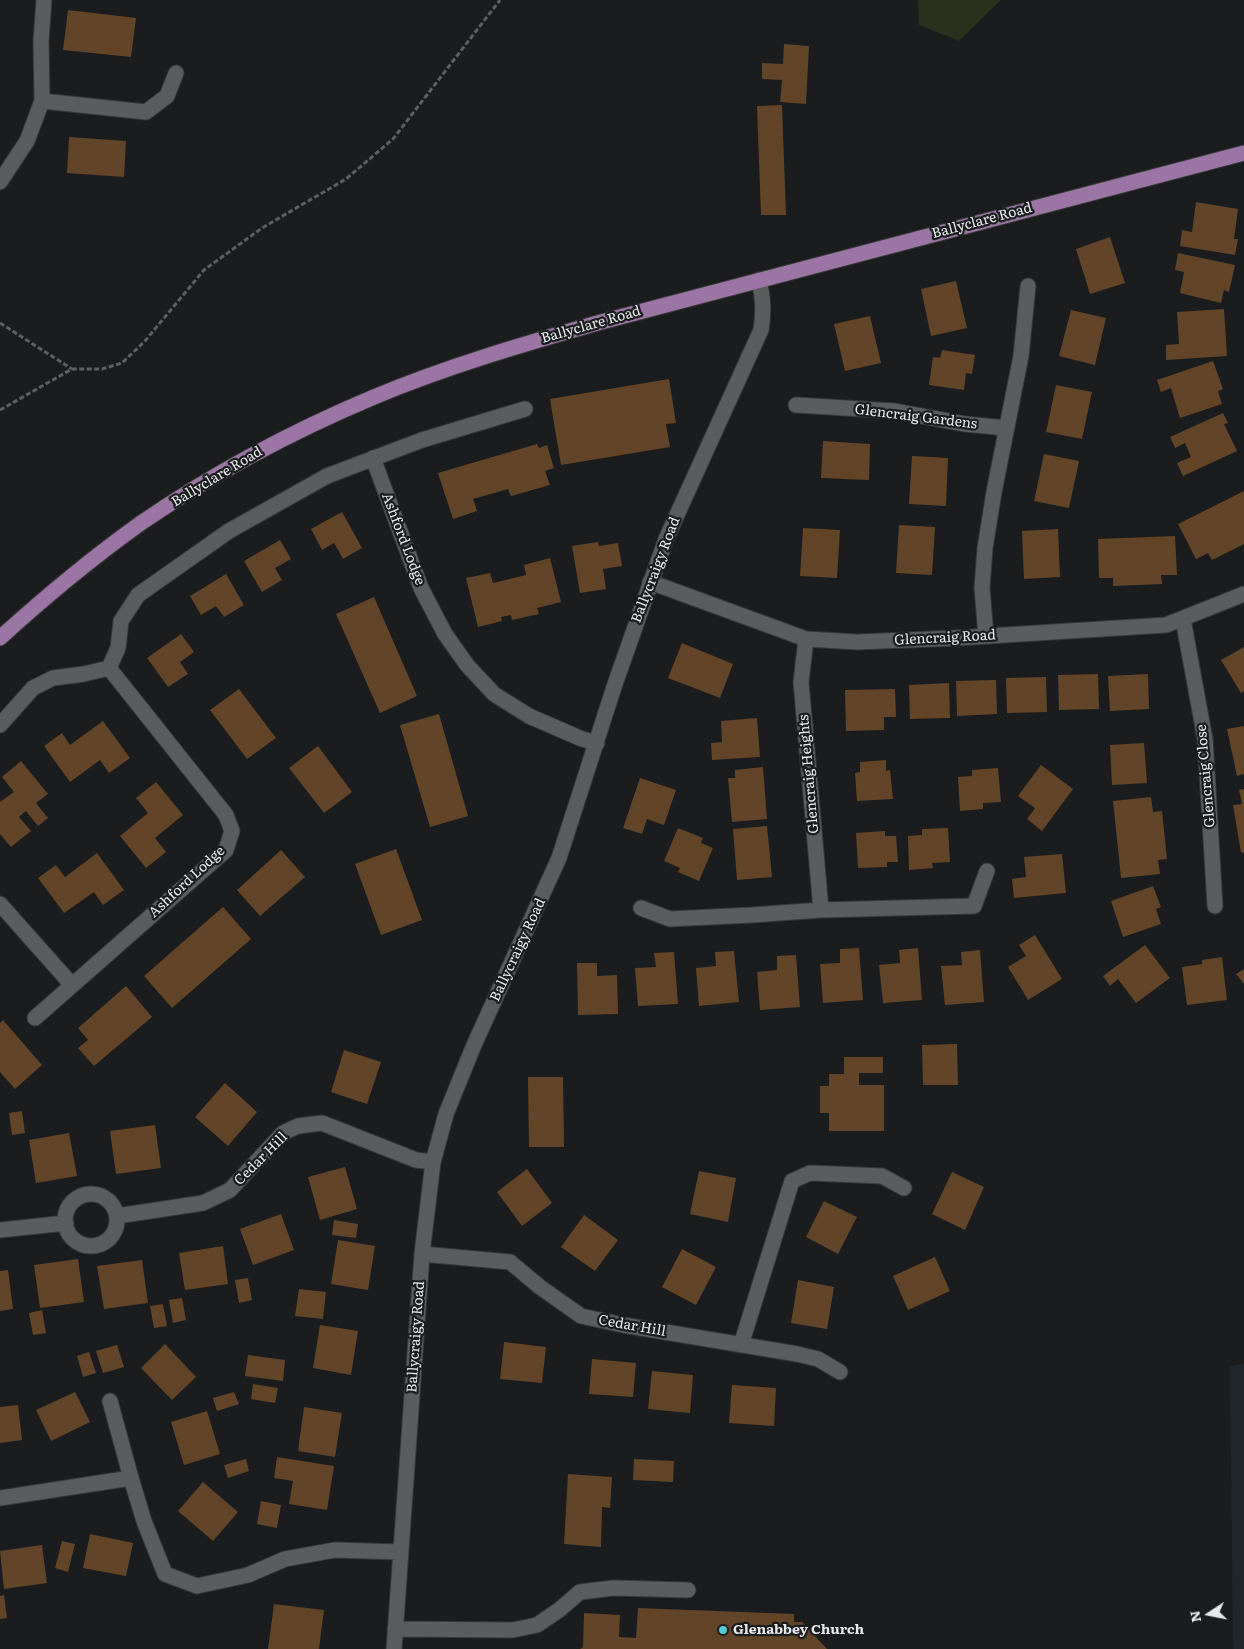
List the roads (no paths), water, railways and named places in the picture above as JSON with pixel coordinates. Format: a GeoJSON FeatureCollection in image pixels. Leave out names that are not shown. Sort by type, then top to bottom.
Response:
{"type":"FeatureCollection","features":[{"type":"Feature","properties":{"kind":"main road","name":"Ballyclare Road"},"geometry":{"type":"LineString","coordinates":[[0,638],[37,604],[94,558],[141,523],[198,486],[259,451],[375,396],[443,370],[510,348],[759,280],[1244,153]]}},
{"type":"Feature","properties":{"kind":"street"},"geometry":{"type":"LineString","coordinates":[[0,182],[27,140],[42,101],[41,41],[44,0]]}},
{"type":"Feature","properties":{"kind":"street"},"geometry":{"type":"LineString","coordinates":[[42,101],[146,112],[167,96],[176,73]]}},
{"type":"Feature","properties":{"kind":"street","name":"Ballycraigy Road"},"geometry":{"type":"LineString","coordinates":[[394,1649],[422,1254],[432,1162],[446,1114],[474,1045],[560,858],[614,687],[666,539],[761,330],[764,313],[759,280]]}},
{"type":"Feature","properties":{"kind":"street"},"geometry":{"type":"LineString","coordinates":[[986,636],[982,588],[985,548],[1021,356],[1028,286]]}},
{"type":"Feature","properties":{"kind":"street","name":"Glencraig Gardens"},"geometry":{"type":"LineString","coordinates":[[796,405],[894,412],[964,424],[1006,428]]}},
{"type":"Feature","properties":{"kind":"street"},"geometry":{"type":"LineString","coordinates":[[0,725],[33,688],[53,678],[84,674],[109,668],[118,648],[121,621],[138,595],[229,531],[326,476],[422,440],[525,408]]}},
{"type":"Feature","properties":{"kind":"street","name":"Ashford Lodge"},"geometry":{"type":"LineString","coordinates":[[373,458],[421,588],[445,634],[467,665],[494,694],[529,716],[582,740],[597,743]]}},
{"type":"Feature","properties":{"kind":"street","name":"Glencraig Road"},"geometry":{"type":"LineString","coordinates":[[650,582],[806,639],[857,642],[1166,625],[1244,594]]}},
{"type":"Feature","properties":{"kind":"street","name":"Glencraig Close"},"geometry":{"type":"LineString","coordinates":[[1183,619],[1205,739],[1214,906]]}},
{"type":"Feature","properties":{"kind":"street","name":"Glencraig Heights"},"geometry":{"type":"LineString","coordinates":[[806,639],[801,682],[822,910]]}},
{"type":"Feature","properties":{"kind":"street","name":"Ashford Lodge"},"geometry":{"type":"LineString","coordinates":[[34,1018],[226,850],[232,831],[226,815],[109,668]]}},
{"type":"Feature","properties":{"kind":"street"},"geometry":{"type":"LineString","coordinates":[[641,908],[670,919],[752,916],[822,910],[974,906],[987,871]]}},
{"type":"Feature","properties":{"kind":"street"},"geometry":{"type":"LineString","coordinates":[[0,904],[72,985]]}},
{"type":"Feature","properties":{"kind":"street","name":"Cedar Hill"},"geometry":{"type":"LineString","coordinates":[[117,1216],[202,1203],[230,1190],[283,1133],[298,1126],[322,1124],[416,1160],[432,1162]]}},
{"type":"Feature","properties":{"kind":"street"},"geometry":{"type":"LineString","coordinates":[[740,1344],[792,1181],[810,1173],[882,1176],[904,1188]]}},
{"type":"Feature","properties":{"kind":"street"},"geometry":{"type":"LineString","coordinates":[[94,1194],[106,1199],[112,1205],[117,1216],[117,1224],[108,1240],[96,1246],[84,1245],[68,1234],[66,1222],[67,1208],[77,1197],[94,1194]]}},
{"type":"Feature","properties":{"kind":"street"},"geometry":{"type":"LineString","coordinates":[[0,1230],[66,1222]]}},
{"type":"Feature","properties":{"kind":"street","name":"Cedar Hill"},"geometry":{"type":"LineString","coordinates":[[422,1254],[510,1262],[540,1287],[581,1316],[818,1358],[840,1372]]}},
{"type":"Feature","properties":{"kind":"street"},"geometry":{"type":"LineString","coordinates":[[110,1401],[144,1520],[165,1574],[197,1586],[248,1576],[285,1559],[335,1550],[400,1552]]}},
{"type":"Feature","properties":{"kind":"street"},"geometry":{"type":"LineString","coordinates":[[0,1498],[131,1478]]}},
{"type":"Feature","properties":{"kind":"street"},"geometry":{"type":"LineString","coordinates":[[395,1629],[513,1630],[537,1625],[580,1592],[613,1588],[688,1590]]}},
{"type":"Feature","properties":{"kind":"place","name":"Glenabbey Church"},"geometry":{"type":"Point","coordinates":[723,1630]}}]}
